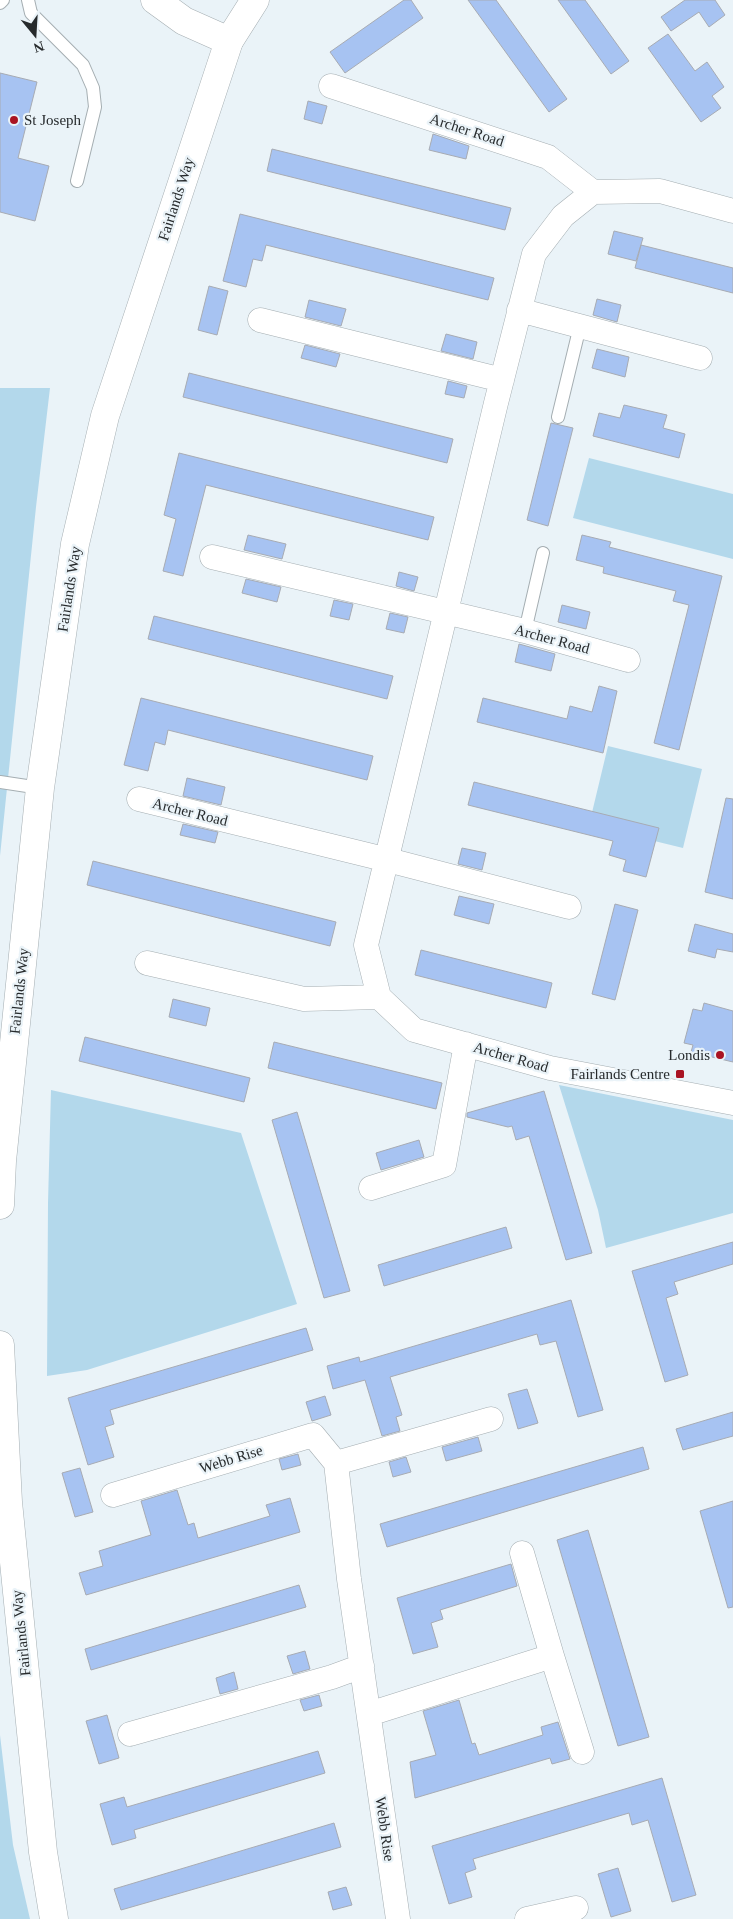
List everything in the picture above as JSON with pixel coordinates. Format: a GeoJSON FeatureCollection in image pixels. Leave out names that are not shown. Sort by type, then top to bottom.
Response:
{"type":"FeatureCollection","features":[{"type":"Feature","properties":{"kind":"main road"},"geometry":{"type":"LineString","coordinates":[[155,0],[184,21],[229,41]]}},
{"type":"Feature","properties":{"kind":"main road","name":"Fairlands Way"},"geometry":{"type":"LineString","coordinates":[[0,1205],[2,1161],[40,788],[75,544],[105,416],[229,41],[255,0]]}},
{"type":"Feature","properties":{"kind":"main road","name":"Fairlands Way"},"geometry":{"type":"LineString","coordinates":[[0,1345],[8,1502],[43,1852],[54,1919]]}},
{"type":"Feature","properties":{"kind":"street","name":"Archer Road"},"geometry":{"type":"LineString","coordinates":[[331,86],[548,157],[594,192]]}},
{"type":"Feature","properties":{"kind":"street"},"geometry":{"type":"LineString","coordinates":[[146,962],[304,999],[379,997],[366,945],[534,254],[564,216],[594,192],[660,191],[733,211]]}},
{"type":"Feature","properties":{"kind":"street"},"geometry":{"type":"LineString","coordinates":[[519,310],[700,358]]}},
{"type":"Feature","properties":{"kind":"street"},"geometry":{"type":"LineString","coordinates":[[260,320],[502,380]]}},
{"type":"Feature","properties":{"kind":"street","name":"Archer Road"},"geometry":{"type":"LineString","coordinates":[[212,557],[525,631],[628,660]]}},
{"type":"Feature","properties":{"kind":"street","name":"Archer Road"},"geometry":{"type":"LineString","coordinates":[[139,799],[569,907]]}},
{"type":"Feature","properties":{"kind":"street","name":"Archer Road"},"geometry":{"type":"LineString","coordinates":[[379,997],[414,1030],[550,1068],[733,1103]]}},
{"type":"Feature","properties":{"kind":"street","name":"Archer Road"},"geometry":{"type":"LineString","coordinates":[[371,1188],[444,1165],[466,1044]]}},
{"type":"Feature","properties":{"kind":"street"},"geometry":{"type":"LineString","coordinates":[[336,1463],[491,1419]]}},
{"type":"Feature","properties":{"kind":"street","name":"Webb Rise"},"geometry":{"type":"LineString","coordinates":[[113,1495],[313,1435],[336,1463],[349,1579],[369,1714],[392,1917]]}},
{"type":"Feature","properties":{"kind":"street"},"geometry":{"type":"LineString","coordinates":[[522,1554],[582,1752]]}},
{"type":"Feature","properties":{"kind":"street"},"geometry":{"type":"LineString","coordinates":[[369,1714],[552,1656]]}},
{"type":"Feature","properties":{"kind":"street"},"geometry":{"type":"LineString","coordinates":[[130,1734],[332,1677],[362,1666]]}},
{"type":"Feature","properties":{"kind":"street"},"geometry":{"type":"LineString","coordinates":[[527,1919],[576,1908]]}},
{"type":"Feature","properties":{"kind":"lane"},"geometry":{"type":"LineString","coordinates":[[0,3],[3,0]]}},
{"type":"Feature","properties":{"kind":"lane"},"geometry":{"type":"LineString","coordinates":[[28,0],[30,13],[83,65],[94,88],[95,107],[77,181]]}},
{"type":"Feature","properties":{"kind":"lane"},"geometry":{"type":"LineString","coordinates":[[558,417],[580,326]]}},
{"type":"Feature","properties":{"kind":"lane"},"geometry":{"type":"LineString","coordinates":[[525,631],[543,553]]}},
{"type":"Feature","properties":{"kind":"lane"},"geometry":{"type":"LineString","coordinates":[[0,782],[40,788]]}},
{"type":"Feature","properties":{"kind":"shaded area"},"geometry":{"type":"Polygon","coordinates":[[[0,388],[50,388],[0,856],[0,388]]]}},
{"type":"Feature","properties":{"kind":"shaded area"},"geometry":{"type":"Polygon","coordinates":[[[589,458],[733,494],[733,559],[573,518],[589,458]]]}},
{"type":"Feature","properties":{"kind":"shaded area"},"geometry":{"type":"Polygon","coordinates":[[[608,746],[702,769],[683,848],[589,825],[608,746]]]}},
{"type":"Feature","properties":{"kind":"shaded area"},"geometry":{"type":"Polygon","coordinates":[[[559,1085],[733,1120],[733,1213],[606,1248],[598,1210],[559,1085]]]}},
{"type":"Feature","properties":{"kind":"shaded area"},"geometry":{"type":"Polygon","coordinates":[[[51,1090],[241,1133],[297,1304],[87,1370],[47,1376],[51,1090]]]}},
{"type":"Feature","properties":{"kind":"shaded area"},"geometry":{"type":"Polygon","coordinates":[[[0,1735],[13,1845],[30,1919],[0,1919],[0,1735]]]}},
{"type":"Feature","properties":{"kind":"building"},"geometry":{"type":"Polygon","coordinates":[[[404,0],[411,0],[423,18],[345,73],[330,52],[404,0]]]}},
{"type":"Feature","properties":{"kind":"building"},"geometry":{"type":"Polygon","coordinates":[[[468,0],[496,0],[567,99],[549,112],[468,0]]]}},
{"type":"Feature","properties":{"kind":"building"},"geometry":{"type":"Polygon","coordinates":[[[558,0],[585,0],[629,61],[611,74],[558,0]]]}},
{"type":"Feature","properties":{"kind":"building"},"geometry":{"type":"Polygon","coordinates":[[[685,0],[715,0],[725,15],[709,27],[699,12],[671,31],[661,17],[685,0]]]}},
{"type":"Feature","properties":{"kind":"building"},"geometry":{"type":"Polygon","coordinates":[[[668,34],[695,71],[707,62],[724,87],[712,96],[721,108],[701,122],[648,48],[668,34]]]}},
{"type":"Feature","properties":{"kind":"building","name":"St Joseph"},"geometry":{"type":"Polygon","coordinates":[[[0,73],[37,82],[18,158],[49,166],[35,221],[0,212],[0,73]]]}},
{"type":"Feature","properties":{"kind":"building"},"geometry":{"type":"Polygon","coordinates":[[[308,101],[327,106],[322,124],[304,119],[308,101]]]}},
{"type":"Feature","properties":{"kind":"building"},"geometry":{"type":"Polygon","coordinates":[[[433,134],[469,146],[466,159],[429,150],[433,134]]]}},
{"type":"Feature","properties":{"kind":"building"},"geometry":{"type":"Polygon","coordinates":[[[272,149],[511,208],[505,230],[267,171],[272,149]]]}},
{"type":"Feature","properties":{"kind":"building"},"geometry":{"type":"Polygon","coordinates":[[[240,214],[494,278],[488,300],[266,245],[262,261],[253,259],[246,287],[223,281],[240,214]]]}},
{"type":"Feature","properties":{"kind":"building"},"geometry":{"type":"Polygon","coordinates":[[[614,231],[643,238],[636,261],[608,254],[614,231]]]}},
{"type":"Feature","properties":{"kind":"building"},"geometry":{"type":"Polygon","coordinates":[[[641,245],[733,268],[733,293],[635,268],[641,245]]]}},
{"type":"Feature","properties":{"kind":"building"},"geometry":{"type":"Polygon","coordinates":[[[209,286],[228,291],[217,335],[198,330],[209,286]]]}},
{"type":"Feature","properties":{"kind":"building"},"geometry":{"type":"Polygon","coordinates":[[[597,299],[621,305],[617,322],[593,315],[597,299]]]}},
{"type":"Feature","properties":{"kind":"building"},"geometry":{"type":"Polygon","coordinates":[[[309,300],[346,309],[341,326],[305,317],[309,300]]]}},
{"type":"Feature","properties":{"kind":"building"},"geometry":{"type":"Polygon","coordinates":[[[446,334],[477,342],[473,359],[441,351],[446,334]]]}},
{"type":"Feature","properties":{"kind":"building"},"geometry":{"type":"Polygon","coordinates":[[[305,345],[340,354],[336,367],[301,358],[305,345]]]}},
{"type":"Feature","properties":{"kind":"building"},"geometry":{"type":"Polygon","coordinates":[[[597,349],[629,357],[625,377],[592,368],[597,349]]]}},
{"type":"Feature","properties":{"kind":"building"},"geometry":{"type":"Polygon","coordinates":[[[189,373],[453,439],[447,463],[183,397],[189,373]]]}},
{"type":"Feature","properties":{"kind":"building"},"geometry":{"type":"Polygon","coordinates":[[[448,381],[467,386],[464,398],[445,394],[448,381]]]}},
{"type":"Feature","properties":{"kind":"building"},"geometry":{"type":"Polygon","coordinates":[[[624,405],[667,415],[663,428],[685,434],[679,458],[593,436],[599,413],[620,418],[624,405]]]}},
{"type":"Feature","properties":{"kind":"building"},"geometry":{"type":"Polygon","coordinates":[[[551,423],[573,428],[548,526],[527,520],[551,423]]]}},
{"type":"Feature","properties":{"kind":"building"},"geometry":{"type":"Polygon","coordinates":[[[179,453],[434,517],[428,540],[206,485],[183,576],[163,571],[176,519],[164,515],[179,453]]]}},
{"type":"Feature","properties":{"kind":"building"},"geometry":{"type":"Polygon","coordinates":[[[248,535],[286,544],[282,559],[244,550],[248,535]]]}},
{"type":"Feature","properties":{"kind":"building"},"geometry":{"type":"Polygon","coordinates":[[[582,535],[611,542],[609,547],[722,576],[679,750],[654,743],[689,605],[673,601],[676,591],[603,573],[604,567],[576,560],[582,535]]]}},
{"type":"Feature","properties":{"kind":"building"},"geometry":{"type":"Polygon","coordinates":[[[399,572],[418,577],[414,591],[396,586],[399,572]]]}},
{"type":"Feature","properties":{"kind":"building"},"geometry":{"type":"Polygon","coordinates":[[[246,579],[281,587],[277,602],[242,593],[246,579]]]}},
{"type":"Feature","properties":{"kind":"building"},"geometry":{"type":"Polygon","coordinates":[[[334,600],[353,604],[349,620],[330,616],[334,600]]]}},
{"type":"Feature","properties":{"kind":"building"},"geometry":{"type":"Polygon","coordinates":[[[562,605],[590,612],[586,629],[558,622],[562,605]]]}},
{"type":"Feature","properties":{"kind":"building"},"geometry":{"type":"Polygon","coordinates":[[[390,613],[408,617],[404,633],[386,629],[390,613]]]}},
{"type":"Feature","properties":{"kind":"building"},"geometry":{"type":"Polygon","coordinates":[[[154,616],[393,676],[387,699],[148,639],[154,616]]]}},
{"type":"Feature","properties":{"kind":"building"},"geometry":{"type":"Polygon","coordinates":[[[519,644],[555,654],[551,671],[515,662],[519,644]]]}},
{"type":"Feature","properties":{"kind":"building"},"geometry":{"type":"Polygon","coordinates":[[[599,686],[617,691],[603,753],[477,722],[483,698],[567,719],[570,706],[592,712],[599,686]]]}},
{"type":"Feature","properties":{"kind":"building"},"geometry":{"type":"Polygon","coordinates":[[[141,698],[373,756],[367,780],[168,730],[165,745],[155,742],[148,771],[124,765],[141,698]]]}},
{"type":"Feature","properties":{"kind":"building"},"geometry":{"type":"Polygon","coordinates":[[[187,778],[225,787],[221,805],[183,796],[187,778]]]}},
{"type":"Feature","properties":{"kind":"building"},"geometry":{"type":"Polygon","coordinates":[[[474,782],[659,828],[646,877],[623,871],[626,860],[609,855],[613,841],[468,805],[474,782]]]}},
{"type":"Feature","properties":{"kind":"building"},"geometry":{"type":"Polygon","coordinates":[[[726,798],[733,799],[733,899],[705,892],[726,798]]]}},
{"type":"Feature","properties":{"kind":"building"},"geometry":{"type":"Polygon","coordinates":[[[183,824],[218,832],[215,843],[180,835],[183,824]]]}},
{"type":"Feature","properties":{"kind":"building"},"geometry":{"type":"Polygon","coordinates":[[[462,848],[486,853],[482,870],[458,864],[462,848]]]}},
{"type":"Feature","properties":{"kind":"building"},"geometry":{"type":"Polygon","coordinates":[[[93,861],[336,922],[330,946],[87,885],[93,861]]]}},
{"type":"Feature","properties":{"kind":"building"},"geometry":{"type":"Polygon","coordinates":[[[459,896],[494,904],[489,924],[454,915],[459,896]]]}},
{"type":"Feature","properties":{"kind":"building"},"geometry":{"type":"Polygon","coordinates":[[[615,904],[638,910],[615,1000],[592,994],[615,904]]]}},
{"type":"Feature","properties":{"kind":"building"},"geometry":{"type":"Polygon","coordinates":[[[695,924],[733,934],[733,952],[717,949],[715,958],[688,951],[695,924]]]}},
{"type":"Feature","properties":{"kind":"building"},"geometry":{"type":"Polygon","coordinates":[[[421,950],[552,983],[546,1008],[415,975],[421,950]]]}},
{"type":"Feature","properties":{"kind":"building"},"geometry":{"type":"Polygon","coordinates":[[[173,999],[210,1008],[206,1026],[169,1017],[173,999]]]}},
{"type":"Feature","properties":{"kind":"building"},"geometry":{"type":"Polygon","coordinates":[[[704,1003],[733,1011],[733,1062],[691,1052],[693,1045],[684,1043],[693,1009],[702,1011],[704,1003]]]}},
{"type":"Feature","properties":{"kind":"building"},"geometry":{"type":"Polygon","coordinates":[[[85,1037],[250,1078],[244,1102],[79,1061],[85,1037]]]}},
{"type":"Feature","properties":{"kind":"building"},"geometry":{"type":"Polygon","coordinates":[[[274,1042],[442,1083],[436,1109],[268,1068],[274,1042]]]}},
{"type":"Feature","properties":{"kind":"building"},"geometry":{"type":"Polygon","coordinates":[[[544,1091],[592,1253],[566,1260],[529,1136],[516,1140],[512,1126],[508,1127],[467,1117],[467,1113],[544,1091]]]}},
{"type":"Feature","properties":{"kind":"building"},"geometry":{"type":"Polygon","coordinates":[[[297,1112],[350,1291],[324,1298],[272,1120],[297,1112]]]}},
{"type":"Feature","properties":{"kind":"building"},"geometry":{"type":"Polygon","coordinates":[[[419,1140],[424,1157],[381,1170],[376,1153],[419,1140]]]}},
{"type":"Feature","properties":{"kind":"building"},"geometry":{"type":"Polygon","coordinates":[[[506,1227],[512,1248],[384,1286],[378,1265],[506,1227]]]}},
{"type":"Feature","properties":{"kind":"building"},"geometry":{"type":"Polygon","coordinates":[[[733,1242],[733,1264],[674,1282],[678,1294],[666,1298],[688,1375],[665,1382],[632,1271],[733,1242]]]}},
{"type":"Feature","properties":{"kind":"building"},"geometry":{"type":"Polygon","coordinates":[[[571,1300],[603,1410],[578,1417],[556,1341],[540,1345],[537,1334],[390,1377],[402,1415],[396,1417],[400,1431],[382,1436],[365,1380],[333,1389],[327,1366],[359,1357],[360,1362],[571,1300]]]}},
{"type":"Feature","properties":{"kind":"building"},"geometry":{"type":"Polygon","coordinates":[[[306,1328],[313,1350],[110,1410],[114,1424],[105,1427],[114,1457],[88,1465],[68,1398],[306,1328]]]}},
{"type":"Feature","properties":{"kind":"building"},"geometry":{"type":"Polygon","coordinates":[[[527,1389],[538,1423],[518,1429],[508,1394],[527,1389]]]}},
{"type":"Feature","properties":{"kind":"building"},"geometry":{"type":"Polygon","coordinates":[[[325,1396],[331,1415],[312,1421],[306,1402],[325,1396]]]}},
{"type":"Feature","properties":{"kind":"building"},"geometry":{"type":"Polygon","coordinates":[[[733,1412],[733,1436],[683,1450],[676,1429],[733,1412]]]}},
{"type":"Feature","properties":{"kind":"building"},"geometry":{"type":"Polygon","coordinates":[[[478,1437],[482,1451],[446,1461],[442,1447],[478,1437]]]}},
{"type":"Feature","properties":{"kind":"building"},"geometry":{"type":"Polygon","coordinates":[[[643,1447],[649,1469],[387,1547],[380,1524],[643,1447]]]}},
{"type":"Feature","properties":{"kind":"building"},"geometry":{"type":"Polygon","coordinates":[[[298,1454],[301,1465],[282,1470],[279,1459],[298,1454]]]}},
{"type":"Feature","properties":{"kind":"building"},"geometry":{"type":"Polygon","coordinates":[[[406,1457],[411,1472],[393,1477],[389,1462],[406,1457]]]}},
{"type":"Feature","properties":{"kind":"building"},"geometry":{"type":"Polygon","coordinates":[[[80,1468],[93,1512],[75,1517],[62,1473],[80,1468]]]}},
{"type":"Feature","properties":{"kind":"building"},"geometry":{"type":"Polygon","coordinates":[[[177,1490],[188,1525],[194,1523],[198,1538],[270,1516],[266,1505],[290,1498],[300,1532],[86,1595],[79,1573],[103,1566],[99,1551],[151,1535],[141,1501],[177,1490]]]}},
{"type":"Feature","properties":{"kind":"building"},"geometry":{"type":"Polygon","coordinates":[[[733,1501],[733,1607],[728,1608],[700,1511],[733,1501]]]}},
{"type":"Feature","properties":{"kind":"building"},"geometry":{"type":"Polygon","coordinates":[[[588,1530],[649,1737],[618,1746],[557,1540],[588,1530]]]}},
{"type":"Feature","properties":{"kind":"building"},"geometry":{"type":"Polygon","coordinates":[[[511,1564],[517,1586],[440,1610],[443,1619],[431,1623],[438,1647],[413,1654],[397,1598],[511,1564]]]}},
{"type":"Feature","properties":{"kind":"building"},"geometry":{"type":"Polygon","coordinates":[[[299,1585],[306,1607],[91,1670],[85,1649],[299,1585]]]}},
{"type":"Feature","properties":{"kind":"building"},"geometry":{"type":"Polygon","coordinates":[[[305,1651],[310,1669],[293,1674],[287,1656],[305,1651]]]}},
{"type":"Feature","properties":{"kind":"building"},"geometry":{"type":"Polygon","coordinates":[[[234,1672],[238,1689],[220,1694],[216,1678],[234,1672]]]}},
{"type":"Feature","properties":{"kind":"building"},"geometry":{"type":"Polygon","coordinates":[[[319,1695],[322,1706],[304,1711],[300,1700],[319,1695]]]}},
{"type":"Feature","properties":{"kind":"building"},"geometry":{"type":"Polygon","coordinates":[[[459,1700],[472,1744],[475,1743],[479,1755],[543,1735],[541,1727],[558,1722],[570,1759],[552,1764],[550,1758],[415,1798],[410,1762],[436,1755],[423,1711],[459,1700]]]}},
{"type":"Feature","properties":{"kind":"building"},"geometry":{"type":"Polygon","coordinates":[[[107,1715],[119,1758],[99,1764],[86,1721],[107,1715]]]}},
{"type":"Feature","properties":{"kind":"building"},"geometry":{"type":"Polygon","coordinates":[[[318,1751],[325,1773],[134,1830],[136,1838],[112,1845],[100,1804],[124,1797],[127,1807],[318,1751]]]}},
{"type":"Feature","properties":{"kind":"building"},"geometry":{"type":"Polygon","coordinates":[[[662,1778],[696,1895],[672,1902],[648,1820],[632,1825],[629,1813],[473,1859],[476,1869],[465,1873],[472,1897],[449,1904],[432,1846],[662,1778]]]}},
{"type":"Feature","properties":{"kind":"building"},"geometry":{"type":"Polygon","coordinates":[[[334,1823],[341,1847],[121,1910],[114,1889],[334,1823]]]}},
{"type":"Feature","properties":{"kind":"building"},"geometry":{"type":"Polygon","coordinates":[[[618,1868],[631,1911],[611,1917],[598,1874],[618,1868]]]}},
{"type":"Feature","properties":{"kind":"building"},"geometry":{"type":"Polygon","coordinates":[[[346,1887],[352,1905],[333,1910],[328,1892],[346,1887]]]}},
{"type":"Feature","properties":{"kind":"place","name":"St Joseph"},"geometry":{"type":"Point","coordinates":[14,120]}},
{"type":"Feature","properties":{"kind":"place","name":"Londis"},"geometry":{"type":"Point","coordinates":[720,1055]}},
{"type":"Feature","properties":{"kind":"place","name":"Fairlands Centre"},"geometry":{"type":"Point","coordinates":[680,1074]}}]}
